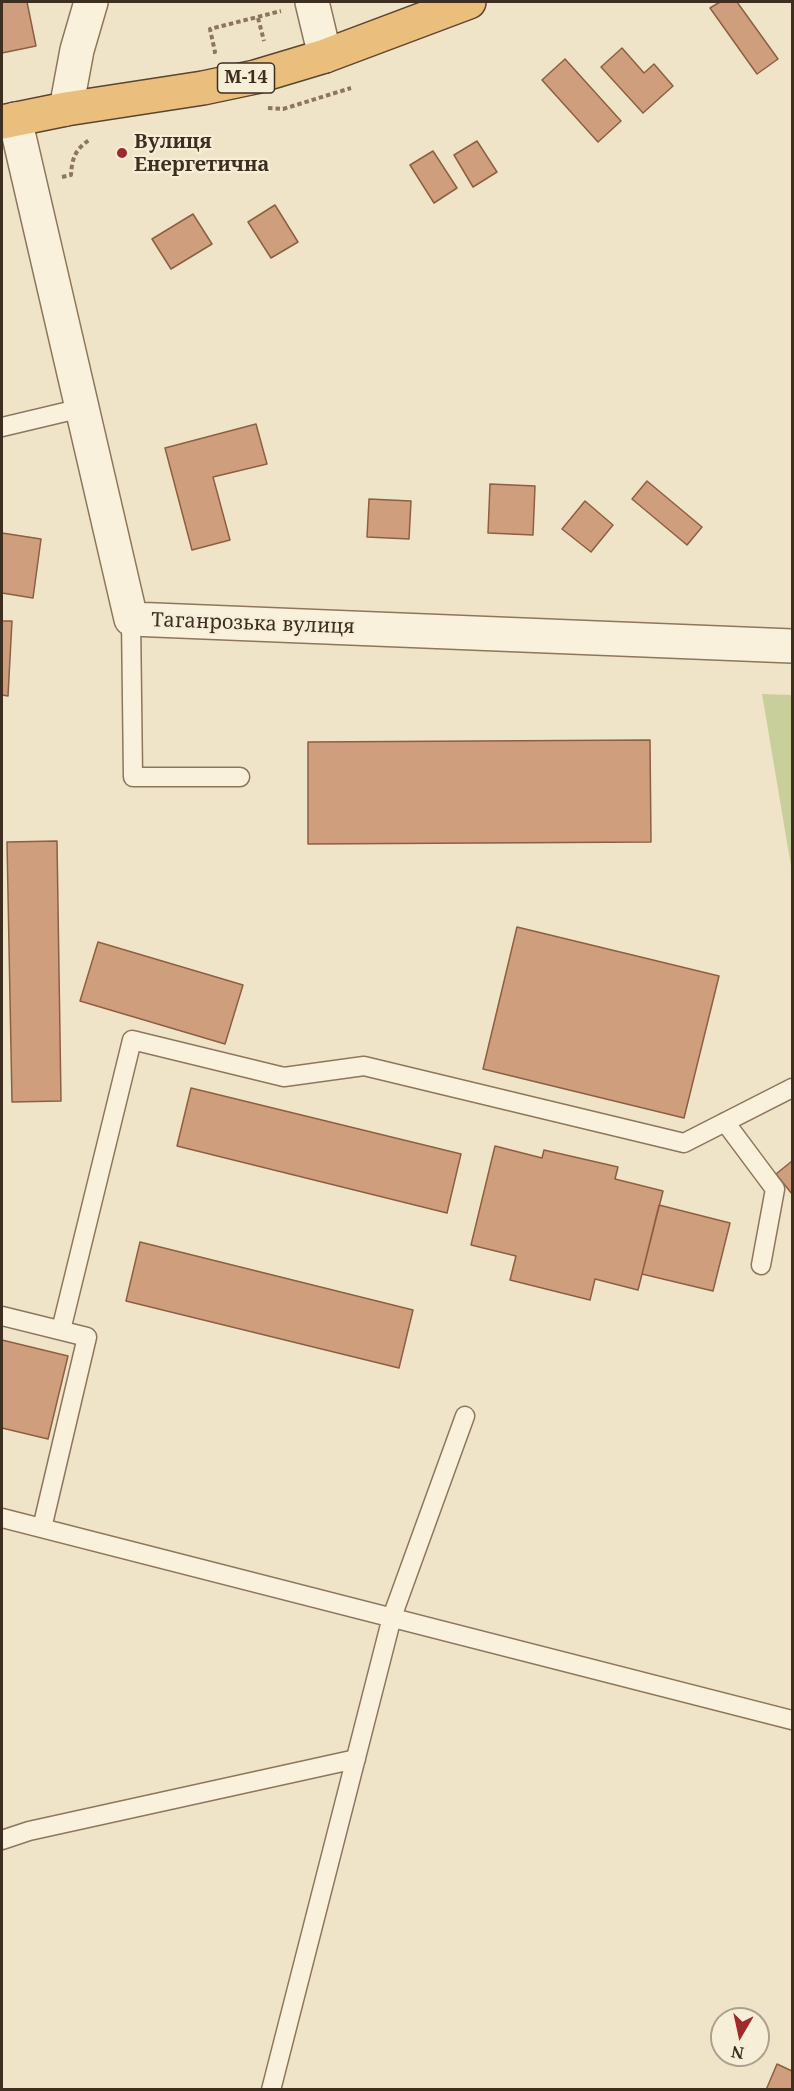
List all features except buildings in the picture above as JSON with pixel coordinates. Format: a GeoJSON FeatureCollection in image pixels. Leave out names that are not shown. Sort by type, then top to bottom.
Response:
{"type":"FeatureCollection","features":[{"type":"Feature","properties":{"kind":"highway","name":"М-14"},"geometry":{"type":"LineString","coordinates":[[8,120],[203,88],[255,77],[325,56],[469,2]]}},
{"type":"Feature","properties":{"kind":"street"},"geometry":{"type":"LineString","coordinates":[[66,109],[77,50],[91,2]]}},
{"type":"Feature","properties":{"kind":"street"},"geometry":{"type":"LineString","coordinates":[[301,5],[325,56]]}},
{"type":"Feature","properties":{"kind":"street","name":"Таганрозька вулиця"},"geometry":{"type":"LineString","coordinates":[[8,120],[29,181],[131,619],[792,646]]}},
{"type":"Feature","properties":{"kind":"lane"},"geometry":{"type":"LineString","coordinates":[[2,427],[82,408]]}},
{"type":"Feature","properties":{"kind":"lane"},"geometry":{"type":"LineString","coordinates":[[131,619],[133,777],[240,777]]}},
{"type":"Feature","properties":{"kind":"lane"},"geometry":{"type":"LineString","coordinates":[[61,1330],[132,1040],[284,1077],[364,1066],[684,1143],[792,1088]]}},
{"type":"Feature","properties":{"kind":"lane"},"geometry":{"type":"LineString","coordinates":[[725,1122],[775,1189],[761,1265]]}},
{"type":"Feature","properties":{"kind":"lane"},"geometry":{"type":"LineString","coordinates":[[2,1316],[87,1337],[42,1528]]}},
{"type":"Feature","properties":{"kind":"lane"},"geometry":{"type":"LineString","coordinates":[[271,2090],[393,1617],[465,1416]]}},
{"type":"Feature","properties":{"kind":"lane"},"geometry":{"type":"LineString","coordinates":[[2,1518],[792,1720]]}},
{"type":"Feature","properties":{"kind":"lane"},"geometry":{"type":"LineString","coordinates":[[2,1840],[29,1831],[356,1759]]}},
{"type":"Feature","properties":{"kind":"path"},"geometry":{"type":"LineString","coordinates":[[204,54],[215,52],[210,29],[301,5]]}},
{"type":"Feature","properties":{"kind":"path"},"geometry":{"type":"LineString","coordinates":[[263,107],[283,109],[351,88]]}},
{"type":"Feature","properties":{"kind":"path"},"geometry":{"type":"LineString","coordinates":[[29,181],[71,176],[72,161],[77,149],[89,140],[99,138]]}},
{"type":"Feature","properties":{"kind":"green space"},"geometry":{"type":"Polygon","coordinates":[[[762,694],[792,695],[792,872],[762,694]]]}},
{"type":"Feature","properties":{"kind":"place","name":"Вулиця Енергетична"},"geometry":{"type":"Point","coordinates":[122,153]}}]}
